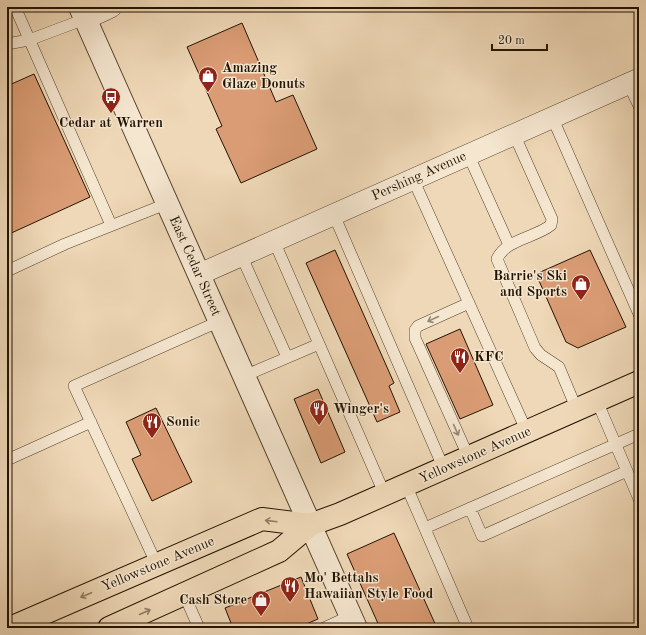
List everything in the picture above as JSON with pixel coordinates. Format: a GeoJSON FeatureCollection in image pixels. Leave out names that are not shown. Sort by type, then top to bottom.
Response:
{"type":"FeatureCollection","features":[{"type":"Feature","properties":{"kind":"main road","name":"Yellowstone Avenue"},"geometry":{"type":"LineString","coordinates":[[115,627],[279,551],[310,525],[340,514],[444,469],[639,382]]}},
{"type":"Feature","properties":{"kind":"main road","name":"Yellowstone Avenue"},"geometry":{"type":"LineString","coordinates":[[10,628],[262,519],[310,525]]}},
{"type":"Feature","properties":{"kind":"street"},"geometry":{"type":"LineString","coordinates":[[82,13],[111,7]]}},
{"type":"Feature","properties":{"kind":"street","name":"East Cedar Street"},"geometry":{"type":"LineString","coordinates":[[82,13],[166,204],[200,274],[353,622]]}},
{"type":"Feature","properties":{"kind":"street","name":"Pershing Avenue"},"geometry":{"type":"LineString","coordinates":[[200,274],[634,81]]}},
{"type":"Feature","properties":{"kind":"lane"},"geometry":{"type":"LineString","coordinates":[[14,7],[111,225]]}},
{"type":"Feature","properties":{"kind":"lane"},"geometry":{"type":"LineString","coordinates":[[7,44],[29,40],[82,13]]}},
{"type":"Feature","properties":{"kind":"lane"},"geometry":{"type":"LineString","coordinates":[[634,81],[639,106]]}},
{"type":"Feature","properties":{"kind":"lane"},"geometry":{"type":"LineString","coordinates":[[552,117],[639,314]]}},
{"type":"Feature","properties":{"kind":"lane"},"geometry":{"type":"LineString","coordinates":[[514,134],[552,219],[551,226],[509,245],[500,252],[497,259],[535,348],[541,355],[559,367],[615,444],[639,499]]}},
{"type":"Feature","properties":{"kind":"lane"},"geometry":{"type":"LineString","coordinates":[[468,154],[509,245]]}},
{"type":"Feature","properties":{"kind":"lane"},"geometry":{"type":"LineString","coordinates":[[413,179],[527,432]]}},
{"type":"Feature","properties":{"kind":"lane"},"geometry":{"type":"LineString","coordinates":[[7,271],[111,225],[166,204]]}},
{"type":"Feature","properties":{"kind":"lane"},"geometry":{"type":"LineString","coordinates":[[334,214],[444,469]]}},
{"type":"Feature","properties":{"kind":"lane"},"geometry":{"type":"LineString","coordinates":[[274,241],[385,494]]}},
{"type":"Feature","properties":{"kind":"lane"},"geometry":{"type":"LineString","coordinates":[[241,255],[287,357]]}},
{"type":"Feature","properties":{"kind":"lane"},"geometry":{"type":"LineString","coordinates":[[469,303],[418,326],[415,330],[415,338],[469,458]]}},
{"type":"Feature","properties":{"kind":"lane"},"geometry":{"type":"LineString","coordinates":[[157,565],[74,386],[220,321]]}},
{"type":"Feature","properties":{"kind":"lane"},"geometry":{"type":"LineString","coordinates":[[244,376],[319,344]]}},
{"type":"Feature","properties":{"kind":"lane"},"geometry":{"type":"LineString","coordinates":[[7,460],[91,422]]}},
{"type":"Feature","properties":{"kind":"lane"},"geometry":{"type":"LineString","coordinates":[[425,528],[639,434]]}},
{"type":"Feature","properties":{"kind":"lane"},"geometry":{"type":"LineString","coordinates":[[470,508],[482,536],[627,471]]}},
{"type":"Feature","properties":{"kind":"lane"},"geometry":{"type":"LineString","coordinates":[[406,485],[468,628]]}},
{"type":"Feature","properties":{"kind":"lane"},"geometry":{"type":"LineString","coordinates":[[184,594],[199,628]]}},
{"type":"Feature","properties":{"kind":"lane"},"geometry":{"type":"LineString","coordinates":[[324,628],[353,622]]}},
{"type":"Feature","properties":{"kind":"building"},"geometry":{"type":"Polygon","coordinates":[[[242,23],[276,102],[293,95],[317,149],[241,183],[216,129],[222,126],[187,47],[242,23]]]}},
{"type":"Feature","properties":{"kind":"building"},"geometry":{"type":"Polygon","coordinates":[[[34,74],[90,197],[7,235],[7,86],[34,74]]]}},
{"type":"Feature","properties":{"kind":"building"},"geometry":{"type":"Polygon","coordinates":[[[335,250],[394,383],[389,386],[400,412],[377,422],[306,263],[335,250]]]}},
{"type":"Feature","properties":{"kind":"building","name":"Barrie's Ski and Sports"},"geometry":{"type":"Polygon","coordinates":[[[590,250],[626,327],[578,348],[566,342],[536,274],[590,250]]]}},
{"type":"Feature","properties":{"kind":"building","name":"KFC"},"geometry":{"type":"Polygon","coordinates":[[[460,329],[493,405],[460,419],[426,344],[460,329]]]}},
{"type":"Feature","properties":{"kind":"building","name":"Winger's"},"geometry":{"type":"Polygon","coordinates":[[[318,389],[345,452],[321,463],[294,399],[318,389]]]}},
{"type":"Feature","properties":{"kind":"building","name":"Sonic"},"geometry":{"type":"Polygon","coordinates":[[[156,408],[192,482],[152,501],[132,459],[141,455],[126,422],[156,408]]]}},
{"type":"Feature","properties":{"kind":"building"},"geometry":{"type":"Polygon","coordinates":[[[394,533],[437,628],[380,628],[347,554],[394,533]]]}},
{"type":"Feature","properties":{"kind":"building"},"geometry":{"type":"Polygon","coordinates":[[[301,577],[318,619],[297,628],[233,628],[225,608],[301,577]]]}},
{"type":"Feature","properties":{"kind":"place","name":"Amazing Glaze Donuts"},"geometry":{"type":"Point","coordinates":[208,93]}},
{"type":"Feature","properties":{"kind":"place","name":"Cedar at Warren"},"geometry":{"type":"Point","coordinates":[111,114]}},
{"type":"Feature","properties":{"kind":"place","name":"Barrie's Ski and Sports"},"geometry":{"type":"Point","coordinates":[581,301]}},
{"type":"Feature","properties":{"kind":"place","name":"KFC"},"geometry":{"type":"Point","coordinates":[460,374]}},
{"type":"Feature","properties":{"kind":"place","name":"Winger's"},"geometry":{"type":"Point","coordinates":[319,426]}},
{"type":"Feature","properties":{"kind":"place","name":"Sonic"},"geometry":{"type":"Point","coordinates":[152,439]}},
{"type":"Feature","properties":{"kind":"place","name":"Mo' Bettahs Hawaiian Style Food"},"geometry":{"type":"Point","coordinates":[290,603]}},
{"type":"Feature","properties":{"kind":"place","name":"Cash Store"},"geometry":{"type":"Point","coordinates":[261,617]}}]}
